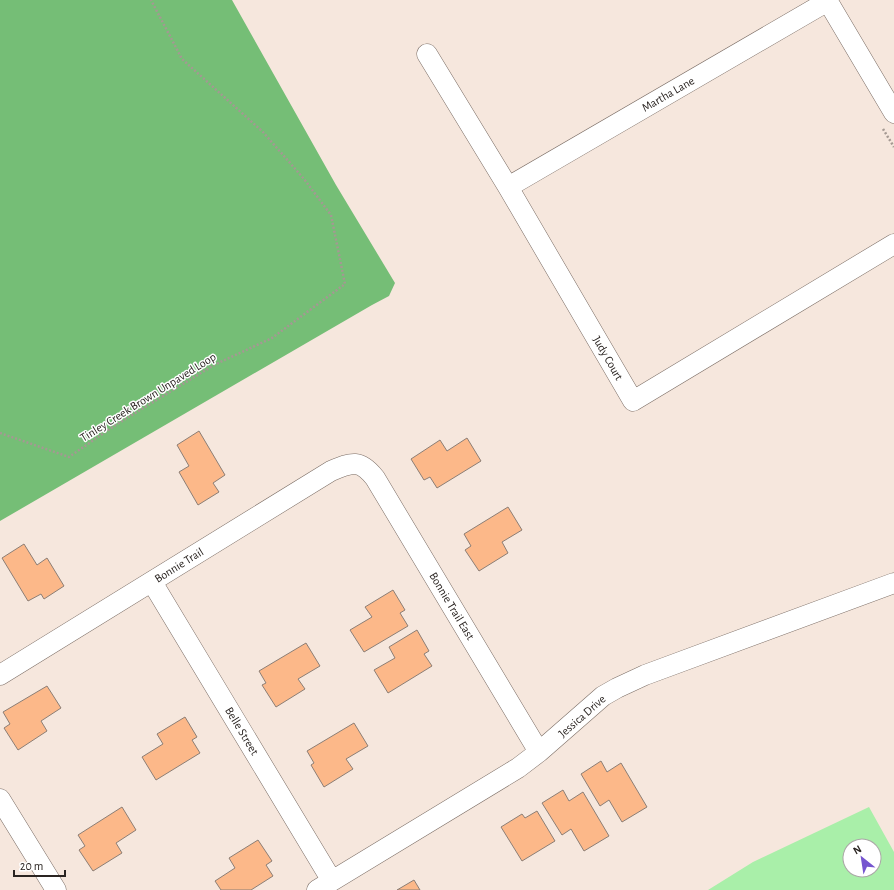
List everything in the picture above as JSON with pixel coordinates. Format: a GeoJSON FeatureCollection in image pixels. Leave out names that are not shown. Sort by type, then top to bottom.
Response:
{"type":"FeatureCollection","features":[{"type":"Feature","properties":{"kind":"street"},"geometry":{"type":"LineString","coordinates":[[828,0],[894,112]]}},
{"type":"Feature","properties":{"kind":"street","name":"Martha Lane"},"geometry":{"type":"LineString","coordinates":[[508,187],[828,0]]}},
{"type":"Feature","properties":{"kind":"street","name":"Judy Court"},"geometry":{"type":"LineString","coordinates":[[427,54],[508,187],[633,401],[894,244]]}},
{"type":"Feature","properties":{"kind":"street","name":"Bonnie Trail"},"geometry":{"type":"LineString","coordinates":[[0,675],[332,471],[347,464],[360,464]]}},
{"type":"Feature","properties":{"kind":"street","name":"Bonnie Trail East"},"geometry":{"type":"LineString","coordinates":[[360,464],[369,470],[375,478],[539,752]]}},
{"type":"Feature","properties":{"kind":"street","name":"Belle Street"},"geometry":{"type":"LineString","coordinates":[[152,582],[325,885]]}},
{"type":"Feature","properties":{"kind":"street","name":"Jessica Drive"},"geometry":{"type":"LineString","coordinates":[[325,885],[511,772],[539,752],[603,696],[617,688],[645,675],[894,583]]}},
{"type":"Feature","properties":{"kind":"street"},"geometry":{"type":"LineString","coordinates":[[0,799],[56,890]]}},
{"type":"Feature","properties":{"kind":"path","name":"Tinley Creek Brown Unpaved Loop"},"geometry":{"type":"LineString","coordinates":[[0,433],[69,457],[114,426],[214,365],[272,338],[345,284],[331,215],[304,179],[263,132],[182,59],[151,0]]}},
{"type":"Feature","properties":{"kind":"green space"},"geometry":{"type":"Polygon","coordinates":[[[0,0],[232,0],[336,185],[395,283],[389,296],[0,521],[0,0]]]}},
{"type":"Feature","properties":{"kind":"green space"},"geometry":{"type":"Polygon","coordinates":[[[869,807],[894,852],[894,890],[708,890],[753,862],[869,807]]]}},
{"type":"Feature","properties":{"kind":"building"},"geometry":{"type":"Polygon","coordinates":[[[199,431],[225,475],[213,483],[219,492],[198,505],[179,472],[189,466],[177,445],[199,431]]]}},
{"type":"Feature","properties":{"kind":"building"},"geometry":{"type":"Polygon","coordinates":[[[467,438],[481,461],[437,488],[430,477],[424,480],[411,459],[440,440],[447,451],[467,438]]]}},
{"type":"Feature","properties":{"kind":"building"},"geometry":{"type":"Polygon","coordinates":[[[508,507],[522,530],[502,542],[508,553],[479,571],[465,550],[471,546],[464,534],[508,507]]]}},
{"type":"Feature","properties":{"kind":"building"},"geometry":{"type":"Polygon","coordinates":[[[24,544],[37,565],[47,558],[64,586],[44,599],[41,594],[28,601],[2,558],[24,544]]]}},
{"type":"Feature","properties":{"kind":"building"},"geometry":{"type":"Polygon","coordinates":[[[393,590],[405,610],[400,613],[408,626],[364,652],[350,630],[372,617],[365,607],[393,590]]]}},
{"type":"Feature","properties":{"kind":"building"},"geometry":{"type":"Polygon","coordinates":[[[417,630],[429,651],[424,654],[432,666],[388,693],[374,670],[395,658],[389,647],[417,630]]]}},
{"type":"Feature","properties":{"kind":"building"},"geometry":{"type":"Polygon","coordinates":[[[306,643],[320,666],[298,679],[305,689],[276,707],[262,685],[266,683],[259,671],[306,643]]]}},
{"type":"Feature","properties":{"kind":"building"},"geometry":{"type":"Polygon","coordinates":[[[47,686],[61,708],[41,721],[47,731],[18,750],[4,728],[10,724],[3,712],[47,686]]]}},
{"type":"Feature","properties":{"kind":"building"},"geometry":{"type":"Polygon","coordinates":[[[185,717],[197,737],[192,740],[200,753],[156,780],[142,757],[163,744],[157,734],[185,717]]]}},
{"type":"Feature","properties":{"kind":"building"},"geometry":{"type":"Polygon","coordinates":[[[354,723],[368,746],[346,759],[353,769],[324,787],[311,765],[314,763],[307,751],[354,723]]]}},
{"type":"Feature","properties":{"kind":"building"},"geometry":{"type":"Polygon","coordinates":[[[601,761],[607,772],[621,763],[647,807],[622,822],[609,800],[600,806],[581,774],[601,761]]]}},
{"type":"Feature","properties":{"kind":"building"},"geometry":{"type":"Polygon","coordinates":[[[563,790],[569,801],[583,792],[609,836],[584,851],[571,829],[562,835],[542,803],[563,790]]]}},
{"type":"Feature","properties":{"kind":"building"},"geometry":{"type":"Polygon","coordinates":[[[122,807],[136,830],[116,843],[122,853],[93,871],[79,850],[85,846],[78,835],[122,807]]]}},
{"type":"Feature","properties":{"kind":"building"},"geometry":{"type":"Polygon","coordinates":[[[537,811],[555,841],[522,861],[501,827],[522,814],[525,818],[537,811]]]}},
{"type":"Feature","properties":{"kind":"building"},"geometry":{"type":"Polygon","coordinates":[[[258,840],[272,861],[266,865],[273,876],[251,890],[221,890],[215,881],[235,868],[229,858],[258,840]]]}},
{"type":"Feature","properties":{"kind":"building"},"geometry":{"type":"Polygon","coordinates":[[[414,880],[420,890],[397,890],[414,880]]]}}]}
